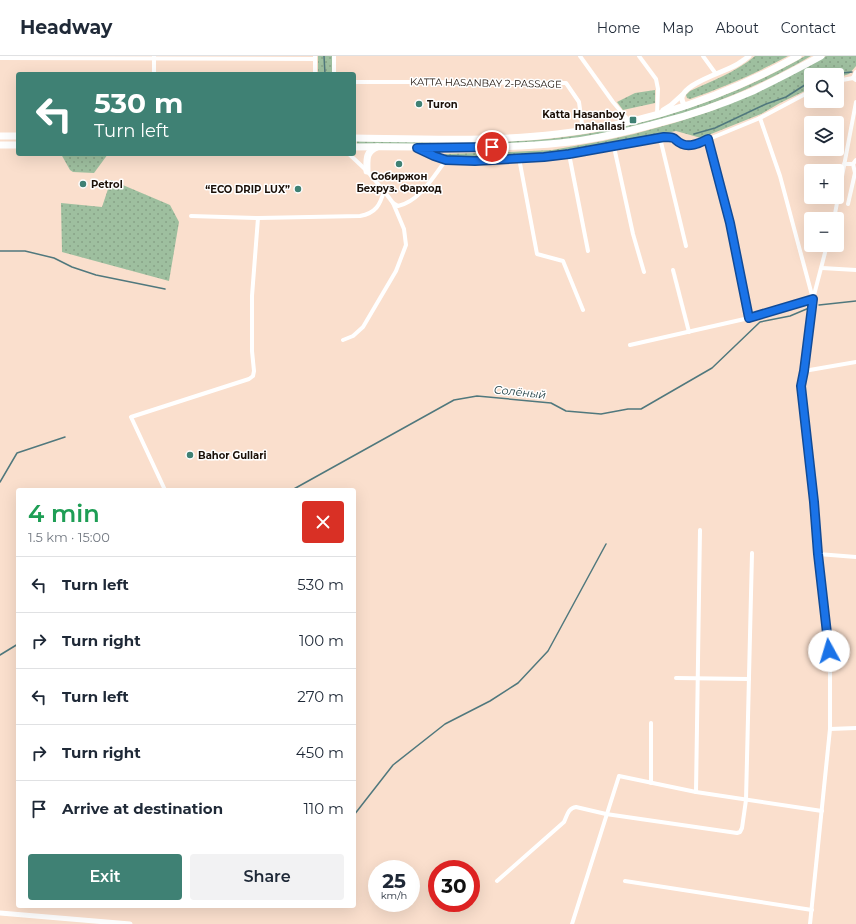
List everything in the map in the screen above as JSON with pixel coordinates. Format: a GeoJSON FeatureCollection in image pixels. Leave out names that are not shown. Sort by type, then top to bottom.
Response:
{"type":"FeatureCollection","features":[{"type":"Feature","properties":{"kind":"highway"},"geometry":{"type":"LineString","coordinates":[[356,138],[472,139],[544,136],[583,131],[657,114],[685,105],[740,85],[798,56]]}},
{"type":"Feature","properties":{"kind":"highway"},"geometry":{"type":"LineString","coordinates":[[356,148],[478,148],[526,146],[560,143],[620,134],[680,117],[735,98],[769,84],[821,56]]}},
{"type":"Feature","properties":{"kind":"highway"},"geometry":{"type":"LineString","coordinates":[[0,136],[16,136]]}},
{"type":"Feature","properties":{"kind":"highway"},"geometry":{"type":"LineString","coordinates":[[0,145],[16,145]]}},
{"type":"Feature","properties":{"kind":"highway"},"geometry":{"type":"LineString","coordinates":[[367,170],[368,154],[372,149],[377,147]]}},
{"type":"Feature","properties":{"kind":"street"},"geometry":{"type":"LineString","coordinates":[[334,56],[334,72]]}},
{"type":"Feature","properties":{"kind":"street"},"geometry":{"type":"LineString","coordinates":[[580,56],[613,102],[629,121]]}},
{"type":"Feature","properties":{"kind":"street"},"geometry":{"type":"LineString","coordinates":[[639,56],[656,79],[658,89],[657,114]]}},
{"type":"Feature","properties":{"kind":"street"},"geometry":{"type":"LineString","coordinates":[[703,56],[716,74]]}},
{"type":"Feature","properties":{"kind":"street"},"geometry":{"type":"LineString","coordinates":[[657,114],[671,105],[688,88],[737,65],[749,56]]}},
{"type":"Feature","properties":{"kind":"street"},"geometry":{"type":"LineString","coordinates":[[0,58],[315,58],[315,72]]}},
{"type":"Feature","properties":{"kind":"street"},"geometry":{"type":"LineString","coordinates":[[154,58],[154,72]]}},
{"type":"Feature","properties":{"kind":"street"},"geometry":{"type":"LineString","coordinates":[[844,80],[855,79],[856,72]]}},
{"type":"Feature","properties":{"kind":"street","name":"KATTA HASANBAY 2-PASSAGE"},"geometry":{"type":"LineString","coordinates":[[356,82],[566,83],[579,102],[583,131]]}},
{"type":"Feature","properties":{"kind":"street"},"geometry":{"type":"LineString","coordinates":[[684,92],[682,100],[685,105]]}},
{"type":"Feature","properties":{"kind":"street"},"geometry":{"type":"LineString","coordinates":[[417,148],[446,160],[475,161],[569,154],[673,137],[681,143],[688,145],[708,139],[760,118],[804,94]]}},
{"type":"Feature","properties":{"kind":"street"},"geometry":{"type":"LineString","coordinates":[[854,164],[844,164],[856,102]]}},
{"type":"Feature","properties":{"kind":"street"},"geometry":{"type":"LineString","coordinates":[[760,118],[780,176],[813,299]]}},
{"type":"Feature","properties":{"kind":"street"},"geometry":{"type":"LineString","coordinates":[[660,138],[686,246]]}},
{"type":"Feature","properties":{"kind":"street"},"geometry":{"type":"LineString","coordinates":[[708,139],[730,223],[749,318]]}},
{"type":"Feature","properties":{"kind":"street"},"geometry":{"type":"LineString","coordinates":[[614,147],[630,221],[644,272]]}},
{"type":"Feature","properties":{"kind":"street"},"geometry":{"type":"LineString","coordinates":[[569,154],[588,252]]}},
{"type":"Feature","properties":{"kind":"street"},"geometry":{"type":"LineString","coordinates":[[343,340],[353,336],[363,327],[396,271],[406,245],[404,229],[393,203],[367,170],[351,156]]}},
{"type":"Feature","properties":{"kind":"street"},"geometry":{"type":"LineString","coordinates":[[519,158],[537,254],[563,261],[583,310]]}},
{"type":"Feature","properties":{"kind":"street"},"geometry":{"type":"LineString","coordinates":[[393,203],[398,206],[404,204],[420,194],[446,160]]}},
{"type":"Feature","properties":{"kind":"street"},"geometry":{"type":"LineString","coordinates":[[848,204],[855,172],[854,164],[856,160]]}},
{"type":"Feature","properties":{"kind":"street"},"geometry":{"type":"LineString","coordinates":[[191,216],[258,218],[360,216],[367,215],[374,211],[381,200],[384,191]]}},
{"type":"Feature","properties":{"kind":"street"},"geometry":{"type":"LineString","coordinates":[[164,488],[131,417],[250,379],[253,376],[252,296],[258,218]]}},
{"type":"Feature","properties":{"kind":"street"},"geometry":{"type":"LineString","coordinates":[[810,924],[830,729],[830,664],[801,386],[813,299],[825,252]]}},
{"type":"Feature","properties":{"kind":"street"},"geometry":{"type":"LineString","coordinates":[[822,268],[856,270]]}},
{"type":"Feature","properties":{"kind":"street"},"geometry":{"type":"LineString","coordinates":[[673,270],[689,332]]}},
{"type":"Feature","properties":{"kind":"street"},"geometry":{"type":"LineString","coordinates":[[630,345],[749,318],[813,299]]}},
{"type":"Feature","properties":{"kind":"street"},"geometry":{"type":"LineString","coordinates":[[804,371],[856,362]]}},
{"type":"Feature","properties":{"kind":"street"},"geometry":{"type":"LineString","coordinates":[[696,792],[700,530]]}},
{"type":"Feature","properties":{"kind":"street"},"geometry":{"type":"LineString","coordinates":[[497,881],[564,822],[570,810],[576,807],[606,814],[737,833],[740,832],[742,828],[746,800],[752,553]]}},
{"type":"Feature","properties":{"kind":"street"},"geometry":{"type":"LineString","coordinates":[[818,554],[856,556]]}},
{"type":"Feature","properties":{"kind":"street"},"geometry":{"type":"LineString","coordinates":[[676,678],[749,678]]}},
{"type":"Feature","properties":{"kind":"street"},"geometry":{"type":"LineString","coordinates":[[651,723],[651,783]]}},
{"type":"Feature","properties":{"kind":"street"},"geometry":{"type":"LineString","coordinates":[[830,729],[856,728]]}},
{"type":"Feature","properties":{"kind":"street"},"geometry":{"type":"LineString","coordinates":[[572,924],[619,776],[696,792],[822,811]]}},
{"type":"Feature","properties":{"kind":"street"},"geometry":{"type":"LineString","coordinates":[[625,881],[812,910]]}},
{"type":"Feature","properties":{"kind":"street"},"geometry":{"type":"LineString","coordinates":[[0,913],[130,924]]}},
{"type":"Feature","properties":{"kind":"green space"},"geometry":{"type":"Polygon","coordinates":[[[318,56],[333,56],[333,72],[318,72],[318,56]]]}},
{"type":"Feature","properties":{"kind":"green space"},"geometry":{"type":"Polygon","coordinates":[[[755,56],[788,56],[728,85],[690,99],[687,98],[686,95],[690,91],[732,71],[748,62],[755,56]]]}},
{"type":"Feature","properties":{"kind":"green space"},"geometry":{"type":"Polygon","coordinates":[[[805,56],[811,56],[755,85],[725,98],[665,119],[603,134],[559,141],[533,143],[357,145],[357,141],[469,142],[536,140],[605,130],[675,113],[709,101],[774,73],[805,56]]]}},
{"type":"Feature","properties":{"kind":"green space"},"geometry":{"type":"Polygon","coordinates":[[[826,56],[856,56],[856,66],[849,74],[844,76],[844,68],[805,68],[826,56]]]}},
{"type":"Feature","properties":{"kind":"green space"},"geometry":{"type":"Polygon","coordinates":[[[804,68],[804,91],[761,114],[701,138],[676,131],[614,144],[558,153],[502,156],[446,156],[445,154],[552,150],[634,134],[714,110],[804,68]]]}},
{"type":"Feature","properties":{"kind":"green space"},"geometry":{"type":"Polygon","coordinates":[[[655,90],[655,103],[623,110],[617,102],[635,93],[655,90]]]}},
{"type":"Feature","properties":{"kind":"green space"},"geometry":{"type":"Polygon","coordinates":[[[62,156],[107,156],[94,173],[73,172],[70,170],[62,156]]]}},
{"type":"Feature","properties":{"kind":"green space"},"geometry":{"type":"Polygon","coordinates":[[[111,180],[170,205],[179,222],[169,281],[62,252],[61,203],[102,207],[111,180]]]}},
{"type":"Feature","properties":{"kind":"waterway"},"geometry":{"type":"LineString","coordinates":[[324,56],[325,72]]}},
{"type":"Feature","properties":{"kind":"waterway"},"geometry":{"type":"LineString","coordinates":[[844,73],[852,72]]}},
{"type":"Feature","properties":{"kind":"waterway"},"geometry":{"type":"LineString","coordinates":[[694,134],[715,128],[766,104],[786,97],[804,85]]}},
{"type":"Feature","properties":{"kind":"waterway"},"geometry":{"type":"LineString","coordinates":[[0,251],[25,251],[54,258],[72,267],[96,275],[165,289]]}},
{"type":"Feature","properties":{"kind":"waterway","name":"Солёный"},"geometry":{"type":"LineString","coordinates":[[819,305],[856,301]]}},
{"type":"Feature","properties":{"kind":"waterway","name":"Солёный"},"geometry":{"type":"LineString","coordinates":[[296,488],[454,400],[477,396],[551,403],[566,411],[601,414],[628,409],[641,409],[712,368],[760,322],[790,316],[809,308]]}},
{"type":"Feature","properties":{"kind":"waterway"},"geometry":{"type":"LineString","coordinates":[[0,482],[17,453],[65,437]]}},
{"type":"Feature","properties":{"kind":"waterway"},"geometry":{"type":"LineString","coordinates":[[356,812],[393,765],[445,724],[490,701],[518,683],[548,651],[606,544]]}},
{"type":"Feature","properties":{"kind":"waterway","name":"Солёный"},"geometry":{"type":"LineString","coordinates":[[0,655],[16,645]]}},
{"type":"Feature","properties":{"kind":"place","name":"Turon"},"geometry":{"type":"Point","coordinates":[419,104]}},
{"type":"Feature","properties":{"kind":"place","name":"Katta Hasanboy mahallasi"},"geometry":{"type":"Point","coordinates":[633,120]}},
{"type":"Feature","properties":{"kind":"place","name":"Собиржон Бехруз. Фарход"},"geometry":{"type":"Point","coordinates":[399,164]}},
{"type":"Feature","properties":{"kind":"place","name":"Petrol"},"geometry":{"type":"Point","coordinates":[83,184]}},
{"type":"Feature","properties":{"kind":"place","name":"“ECO DRIP LUX”"},"geometry":{"type":"Point","coordinates":[298,189]}},
{"type":"Feature","properties":{"kind":"place","name":"Bahor Gullari"},"geometry":{"type":"Point","coordinates":[190,455]}},
{"type":"Feature","properties":{"kind":"route"},"geometry":{"type":"LineString","coordinates":[[492,147],[417,148],[446,160],[475,161],[569,154],[664,137],[673,137],[681,143],[688,145],[708,139],[730,223],[749,318],[813,299],[801,386],[829,651]]}}]}
